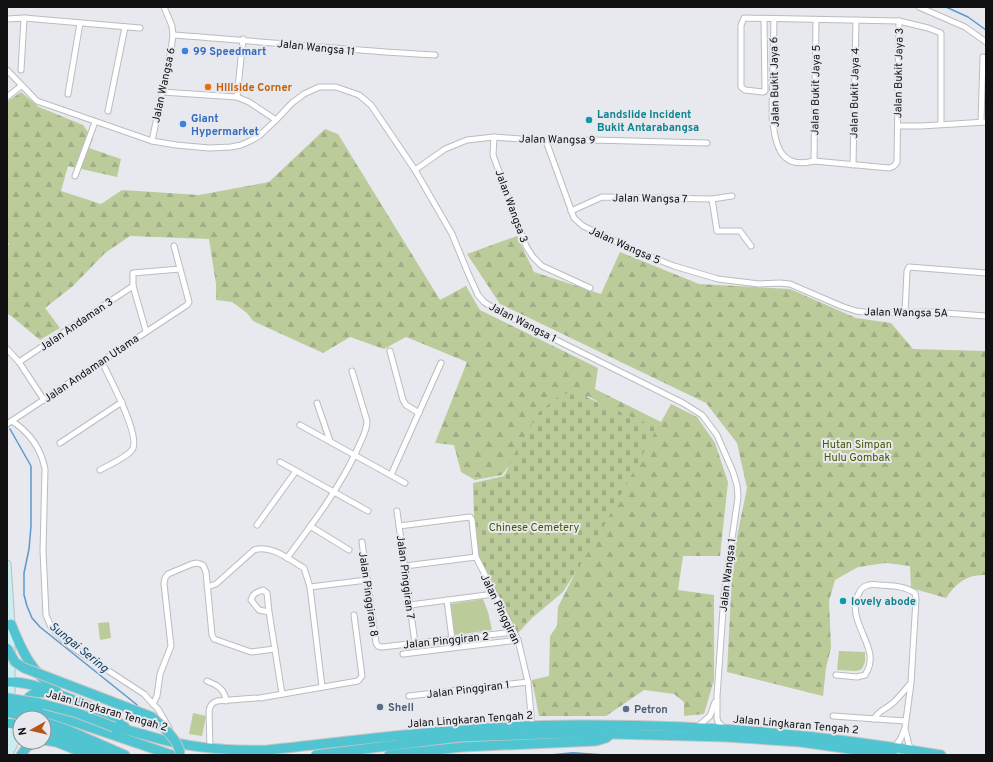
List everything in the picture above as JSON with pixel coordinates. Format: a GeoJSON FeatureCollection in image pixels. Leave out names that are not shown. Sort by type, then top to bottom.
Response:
{"type":"FeatureCollection","features":[{"type":"Feature","properties":{"kind":"highway"},"geometry":{"type":"LineString","coordinates":[[11,624],[23,652],[37,674],[71,698]]}},
{"type":"Feature","properties":{"kind":"highway"},"geometry":{"type":"LineString","coordinates":[[7,648],[14,662],[24,668],[152,717],[179,746],[177,754]]}},
{"type":"Feature","properties":{"kind":"highway"},"geometry":{"type":"LineString","coordinates":[[9,682],[40,686],[71,698],[103,712],[130,731]]}},
{"type":"Feature","properties":{"kind":"highway"},"geometry":{"type":"LineString","coordinates":[[24,710],[25,703],[29,697],[39,692],[55,693]]}},
{"type":"Feature","properties":{"kind":"highway","name":"Jalan Lingkaran Tengah 2"},"geometry":{"type":"LineString","coordinates":[[7,698],[38,702],[71,711],[114,727],[179,743],[210,748],[246,751],[458,730],[532,726],[612,725],[696,728],[824,737],[894,751]]}},
{"type":"Feature","properties":{"kind":"highway","name":"Jalan Lingkaran Tengah 2"},"geometry":{"type":"LineString","coordinates":[[7,706],[57,716],[177,754]]}},
{"type":"Feature","properties":{"kind":"highway"},"geometry":{"type":"LineString","coordinates":[[52,725],[83,736],[125,755]]}},
{"type":"Feature","properties":{"kind":"highway"},"geometry":{"type":"LineString","coordinates":[[52,732],[107,755]]}},
{"type":"Feature","properties":{"kind":"highway"},"geometry":{"type":"LineString","coordinates":[[389,755],[469,746],[596,741],[606,738],[612,733]]}},
{"type":"Feature","properties":{"kind":"highway","name":"Jalan Lingkaran Tengah 2"},"geometry":{"type":"LineString","coordinates":[[316,755],[459,737],[612,733],[734,737],[894,751],[910,750],[942,755]]}},
{"type":"Feature","properties":{"kind":"highway"},"geometry":{"type":"LineString","coordinates":[[52,741],[89,755]]}},
{"type":"Feature","properties":{"kind":"street","name":"Jalan Wangsa 6"},"geometry":{"type":"LineString","coordinates":[[152,141],[173,35],[172,26],[164,7]]}},
{"type":"Feature","properties":{"kind":"street"},"geometry":{"type":"LineString","coordinates":[[919,7],[966,27],[986,42]]}},
{"type":"Feature","properties":{"kind":"street"},"geometry":{"type":"LineString","coordinates":[[22,70],[24,18]]}},
{"type":"Feature","properties":{"kind":"street"},"geometry":{"type":"LineString","coordinates":[[7,19],[24,18],[140,28]]}},
{"type":"Feature","properties":{"kind":"street"},"geometry":{"type":"LineString","coordinates":[[764,19],[765,91],[742,90],[741,25],[744,18],[899,21],[928,28],[941,33],[941,124]]}},
{"type":"Feature","properties":{"kind":"street","name":"Jalan Bukit Jaya 6"},"geometry":{"type":"LineString","coordinates":[[774,19],[772,118],[774,131],[781,154],[785,159],[794,163],[814,161],[889,168],[894,166],[897,162],[898,126]]}},
{"type":"Feature","properties":{"kind":"street","name":"Jalan Bukit Jaya 5"},"geometry":{"type":"LineString","coordinates":[[814,161],[816,20]]}},
{"type":"Feature","properties":{"kind":"street","name":"Jalan Bukit Jaya 4"},"geometry":{"type":"LineString","coordinates":[[853,165],[856,20]]}},
{"type":"Feature","properties":{"kind":"street","name":"Jalan Bukit Jaya 3"},"geometry":{"type":"LineString","coordinates":[[898,126],[899,21]]}},
{"type":"Feature","properties":{"kind":"street"},"geometry":{"type":"LineString","coordinates":[[68,94],[80,23]]}},
{"type":"Feature","properties":{"kind":"street"},"geometry":{"type":"LineString","coordinates":[[108,111],[125,27]]}},
{"type":"Feature","properties":{"kind":"street","name":"Jalan Wangsa 11"},"geometry":{"type":"LineString","coordinates":[[173,35],[370,52],[435,55]]}},
{"type":"Feature","properties":{"kind":"street"},"geometry":{"type":"LineString","coordinates":[[237,97],[243,40]]}},
{"type":"Feature","properties":{"kind":"street"},"geometry":{"type":"LineString","coordinates":[[898,126],[984,122],[983,57]]}},
{"type":"Feature","properties":{"kind":"street","name":"Jalan Wangsa 1"},"geometry":{"type":"LineString","coordinates":[[7,70],[37,101],[152,141],[176,145],[209,148],[241,145],[259,136],[292,103],[304,94],[319,87],[336,87],[359,95],[371,105],[415,170],[452,234],[474,286],[484,302],[496,310],[683,403],[702,415],[717,436],[725,451],[733,472],[737,485],[738,497],[724,595],[717,696],[718,722],[726,730]]}},
{"type":"Feature","properties":{"kind":"street"},"geometry":{"type":"LineString","coordinates":[[7,97],[21,86]]}},
{"type":"Feature","properties":{"kind":"street"},"geometry":{"type":"LineString","coordinates":[[162,92],[237,97],[249,102],[276,120]]}},
{"type":"Feature","properties":{"kind":"street"},"geometry":{"type":"LineString","coordinates":[[75,176],[95,122]]}},
{"type":"Feature","properties":{"kind":"street","name":"Jalan Wangsa 9"},"geometry":{"type":"LineString","coordinates":[[415,170],[445,149],[467,140],[494,137],[546,141],[593,140],[707,143]]}},
{"type":"Feature","properties":{"kind":"street","name":"Jalan Wangsa 3"},"geometry":{"type":"LineString","coordinates":[[494,137],[493,155],[526,246],[533,257],[542,266],[590,288]]}},
{"type":"Feature","properties":{"kind":"street","name":"Jalan Wangsa 5"},"geometry":{"type":"LineString","coordinates":[[546,141],[574,218],[583,226],[636,251],[674,266],[718,279],[759,284]]}},
{"type":"Feature","properties":{"kind":"street","name":"Jalan Wangsa 7"},"geometry":{"type":"LineString","coordinates":[[571,211],[602,196],[712,199],[732,196]]}},
{"type":"Feature","properties":{"kind":"street"},"geometry":{"type":"LineString","coordinates":[[712,199],[717,231],[740,231],[750,246]]}},
{"type":"Feature","properties":{"kind":"street"},"geometry":{"type":"LineString","coordinates":[[146,331],[187,305],[189,302],[174,246]]}},
{"type":"Feature","properties":{"kind":"street"},"geometry":{"type":"LineString","coordinates":[[905,313],[907,271],[909,267],[986,273]]}},
{"type":"Feature","properties":{"kind":"street"},"geometry":{"type":"LineString","coordinates":[[132,286],[132,276],[135,272],[180,269]]}},
{"type":"Feature","properties":{"kind":"street","name":"Jalan Wangsa 5A"},"geometry":{"type":"LineString","coordinates":[[759,284],[790,284],[856,311],[871,313],[955,313],[986,316]]}},
{"type":"Feature","properties":{"kind":"street","name":"Jalan Andaman Utama"},"geometry":{"type":"LineString","coordinates":[[10,423],[146,331],[132,286]]}},
{"type":"Feature","properties":{"kind":"street","name":"Jalan Andaman 3"},"geometry":{"type":"LineString","coordinates":[[19,362],[132,286]]}},
{"type":"Feature","properties":{"kind":"street"},"geometry":{"type":"LineString","coordinates":[[7,349],[19,362],[44,400]]}},
{"type":"Feature","properties":{"kind":"street"},"geometry":{"type":"LineString","coordinates":[[390,351],[402,400],[406,405],[419,413]]}},
{"type":"Feature","properties":{"kind":"street"},"geometry":{"type":"LineString","coordinates":[[100,470],[133,450],[135,443],[134,435],[122,402],[102,362]]}},
{"type":"Feature","properties":{"kind":"street"},"geometry":{"type":"LineString","coordinates":[[391,475],[441,363]]}},
{"type":"Feature","properties":{"kind":"street"},"geometry":{"type":"LineString","coordinates":[[287,558],[334,493],[355,455],[367,428],[367,421],[352,371]]}},
{"type":"Feature","properties":{"kind":"street"},"geometry":{"type":"LineString","coordinates":[[60,443],[122,402]]}},
{"type":"Feature","properties":{"kind":"street"},"geometry":{"type":"LineString","coordinates":[[316,403],[330,441]]}},
{"type":"Feature","properties":{"kind":"street"},"geometry":{"type":"LineString","coordinates":[[10,423],[23,429],[34,440],[46,469],[43,551],[46,615],[51,627],[69,645],[144,694],[158,709],[164,722],[168,726],[169,733],[179,743]]}},
{"type":"Feature","properties":{"kind":"street"},"geometry":{"type":"LineString","coordinates":[[300,425],[405,483]]}},
{"type":"Feature","properties":{"kind":"street"},"geometry":{"type":"LineString","coordinates":[[280,462],[368,511]]}},
{"type":"Feature","properties":{"kind":"street"},"geometry":{"type":"LineString","coordinates":[[257,525],[296,471]]}},
{"type":"Feature","properties":{"kind":"street","name":"Jalan Pinggiran 7"},"geometry":{"type":"LineString","coordinates":[[397,511],[415,643]]}},
{"type":"Feature","properties":{"kind":"street","name":"Jalan Pinggiran"},"geometry":{"type":"LineString","coordinates":[[399,526],[470,517],[472,520],[476,556],[518,640],[528,682],[532,726]]}},
{"type":"Feature","properties":{"kind":"street"},"geometry":{"type":"LineString","coordinates":[[310,526],[349,550]]}},
{"type":"Feature","properties":{"kind":"street","name":"Jalan Pinggiran 8"},"geometry":{"type":"LineString","coordinates":[[362,542],[376,643],[378,646]]}},
{"type":"Feature","properties":{"kind":"street"},"geometry":{"type":"LineString","coordinates":[[207,587],[216,584],[254,550],[260,548],[268,548],[304,568],[310,587],[322,687]]}},
{"type":"Feature","properties":{"kind":"street"},"geometry":{"type":"LineString","coordinates":[[404,566],[476,556]]}},
{"type":"Feature","properties":{"kind":"street"},"geometry":{"type":"LineString","coordinates":[[153,704],[157,696],[160,674],[171,646],[165,590],[165,578],[168,574],[192,564],[197,563],[203,565],[206,572],[212,635],[214,639],[251,652],[275,649]]}},
{"type":"Feature","properties":{"kind":"street"},"geometry":{"type":"LineString","coordinates":[[7,564],[11,624],[9,682],[10,755]]}},
{"type":"Feature","properties":{"kind":"street"},"geometry":{"type":"LineString","coordinates":[[310,587],[367,580]]}},
{"type":"Feature","properties":{"kind":"street"},"geometry":{"type":"LineString","coordinates":[[836,675],[857,677],[865,675],[869,669],[870,653],[857,620],[856,598],[862,588],[870,584],[909,588],[915,593],[916,599],[911,683],[905,722],[910,750]]}},
{"type":"Feature","properties":{"kind":"street"},"geometry":{"type":"LineString","coordinates":[[269,612],[259,610],[251,600],[255,593],[264,590],[267,593],[282,694]]}},
{"type":"Feature","properties":{"kind":"street"},"geometry":{"type":"LineString","coordinates":[[410,605],[494,594]]}},
{"type":"Feature","properties":{"kind":"street"},"geometry":{"type":"LineString","coordinates":[[447,600],[452,639]]}},
{"type":"Feature","properties":{"kind":"street"},"geometry":{"type":"LineString","coordinates":[[210,748],[210,706],[212,703],[258,698],[358,681],[362,676],[354,615]]}},
{"type":"Feature","properties":{"kind":"street","name":"Jalan Pinggiran 2"},"geometry":{"type":"LineString","coordinates":[[378,646],[514,632]]}},
{"type":"Feature","properties":{"kind":"street","name":"Jalan Pinggiran 2"},"geometry":{"type":"LineString","coordinates":[[403,654],[518,640]]}},
{"type":"Feature","properties":{"kind":"street"},"geometry":{"type":"LineString","coordinates":[[207,681],[222,689],[226,701]]}},
{"type":"Feature","properties":{"kind":"street","name":"Jalan Pinggiran 1"},"geometry":{"type":"LineString","coordinates":[[409,696],[528,682]]}},
{"type":"Feature","properties":{"kind":"street"},"geometry":{"type":"LineString","coordinates":[[874,719],[879,712],[894,702],[911,683]]}},
{"type":"Feature","properties":{"kind":"street","name":"Jalan Wangsa 1"},"geometry":{"type":"LineString","coordinates":[[696,728],[710,716],[717,696]]}},
{"type":"Feature","properties":{"kind":"street"},"geometry":{"type":"LineString","coordinates":[[833,716],[905,722]]}},
{"type":"Feature","properties":{"kind":"street"},"geometry":{"type":"LineString","coordinates":[[151,736],[162,731],[164,722]]}},
{"type":"Feature","properties":{"kind":"street"},"geometry":{"type":"LineString","coordinates":[[894,751],[905,728]]}},
{"type":"Feature","properties":{"kind":"green space"},"geometry":{"type":"Polygon","coordinates":[[[21,92],[39,107],[83,125],[93,139],[89,148],[121,159],[117,177],[68,166],[61,191],[101,204],[122,190],[199,195],[269,182],[325,129],[338,134],[440,300],[466,286],[480,310],[598,368],[595,389],[661,422],[671,404],[697,417],[715,443],[728,482],[720,556],[683,556],[678,590],[714,595],[714,680],[704,714],[684,716],[684,702],[674,694],[644,690],[606,716],[539,716],[532,680],[549,676],[550,636],[557,626],[558,607],[598,528],[645,429],[588,396],[582,403],[531,435],[502,475],[475,480],[461,472],[454,445],[435,443],[467,362],[406,337],[384,349],[350,337],[323,353],[253,321],[247,313],[232,302],[216,300],[216,284],[209,239],[130,236],[105,253],[73,286],[45,308],[60,328],[40,340],[7,314],[7,245],[9,245],[7,240],[7,102],[21,92]]]}},
{"type":"Feature","properties":{"kind":"green space","name":"Hutan Simpan Hulu Gombak"},"geometry":{"type":"Polygon","coordinates":[[[517,236],[534,272],[601,294],[620,252],[699,284],[790,289],[856,318],[891,323],[913,349],[986,351],[986,575],[973,576],[963,580],[946,598],[911,588],[910,566],[886,563],[858,567],[835,580],[829,601],[831,648],[826,668],[823,696],[727,672],[733,556],[747,488],[737,443],[706,403],[500,304],[467,254],[517,236]]]}},
{"type":"Feature","properties":{"kind":"green space","name":"Chinese Cemetery"},"geometry":{"type":"Polygon","coordinates":[[[563,393],[584,396],[657,428],[599,535],[563,592],[532,618],[518,633],[491,588],[480,560],[475,531],[473,483],[504,476],[518,447],[539,412],[563,393]]]}},
{"type":"Feature","properties":{"kind":"green space"},"geometry":{"type":"Polygon","coordinates":[[[483,599],[492,630],[454,635],[450,604],[483,599]]]}},
{"type":"Feature","properties":{"kind":"green space"},"geometry":{"type":"Polygon","coordinates":[[[109,622],[111,638],[100,640],[98,623],[109,622]]]}},
{"type":"Feature","properties":{"kind":"green space"},"geometry":{"type":"Polygon","coordinates":[[[839,651],[865,652],[865,662],[862,669],[857,671],[837,670],[839,651]]]}},
{"type":"Feature","properties":{"kind":"green space"},"geometry":{"type":"Polygon","coordinates":[[[193,713],[206,716],[202,736],[189,734],[193,713]]]}},
{"type":"Feature","properties":{"kind":"water"},"geometry":{"type":"Polygon","coordinates":[[[573,752],[616,755],[543,755],[573,752]]]}},
{"type":"Feature","properties":{"kind":"waterway","name":"Sungai Sering"},"geometry":{"type":"LineString","coordinates":[[946,7],[968,17],[986,30]]}},
{"type":"Feature","properties":{"kind":"waterway","name":"Sungai Sering"},"geometry":{"type":"LineString","coordinates":[[10,429],[31,466],[31,526],[29,549],[24,573],[24,595],[32,618],[40,627],[138,707]]}},
{"type":"Feature","properties":{"kind":"waterway","name":"Sungai Sering"},"geometry":{"type":"LineString","coordinates":[[146,719],[149,727]]}},
{"type":"Feature","properties":{"kind":"place","name":"99 Speedmart"},"geometry":{"type":"Point","coordinates":[185,51]}},
{"type":"Feature","properties":{"kind":"place","name":"HIllside Corner"},"geometry":{"type":"Point","coordinates":[208,87]}},
{"type":"Feature","properties":{"kind":"place","name":"Landslide Incident Bukit Antarabangsa"},"geometry":{"type":"Point","coordinates":[589,120]}},
{"type":"Feature","properties":{"kind":"place","name":"Giant Hypermarket"},"geometry":{"type":"Point","coordinates":[183,124]}},
{"type":"Feature","properties":{"kind":"place","name":"lovely abode"},"geometry":{"type":"Point","coordinates":[843,601]}},
{"type":"Feature","properties":{"kind":"place","name":"Shell"},"geometry":{"type":"Point","coordinates":[380,707]}},
{"type":"Feature","properties":{"kind":"place","name":"Petron"},"geometry":{"type":"Point","coordinates":[626,709]}}]}
